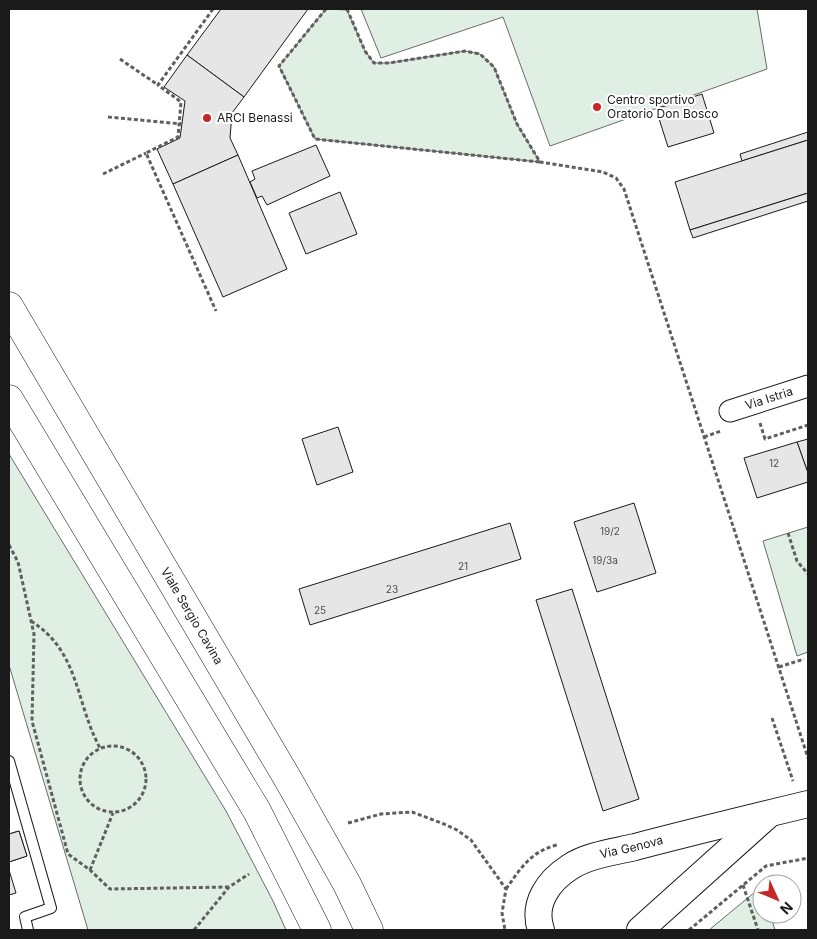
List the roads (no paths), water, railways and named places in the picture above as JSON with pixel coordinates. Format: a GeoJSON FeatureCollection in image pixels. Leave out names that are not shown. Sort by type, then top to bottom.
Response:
{"type":"FeatureCollection","features":[{"type":"Feature","properties":{"kind":"main road","name":"Viale Sergio Cavina"},"geometry":{"type":"LineString","coordinates":[[9,306],[289,781],[347,884],[368,930]]}},
{"type":"Feature","properties":{"kind":"main road"},"geometry":{"type":"LineString","coordinates":[[9,399],[257,811],[317,930]]}},
{"type":"Feature","properties":{"kind":"street","name":"Via Istria"},"geometry":{"type":"LineString","coordinates":[[730,411],[808,386]]}},
{"type":"Feature","properties":{"kind":"street","name":"Via Genova"},"geometry":{"type":"LineString","coordinates":[[541,930],[538,912],[543,893],[556,878],[578,863],[673,837],[808,804]]}},
{"type":"Feature","properties":{"kind":"street","name":"Via Genova"},"geometry":{"type":"LineString","coordinates":[[640,930],[769,814]]}},
{"type":"Feature","properties":{"kind":"lane"},"geometry":{"type":"LineString","coordinates":[[9,761],[52,908],[25,917],[28,930]]}},
{"type":"Feature","properties":{"kind":"place","name":"Centro sportivo Oratorio Don Bosco"},"geometry":{"type":"Point","coordinates":[597,107]}},
{"type":"Feature","properties":{"kind":"place","name":"ARCI Benassi"},"geometry":{"type":"Point","coordinates":[207,118]}}]}
